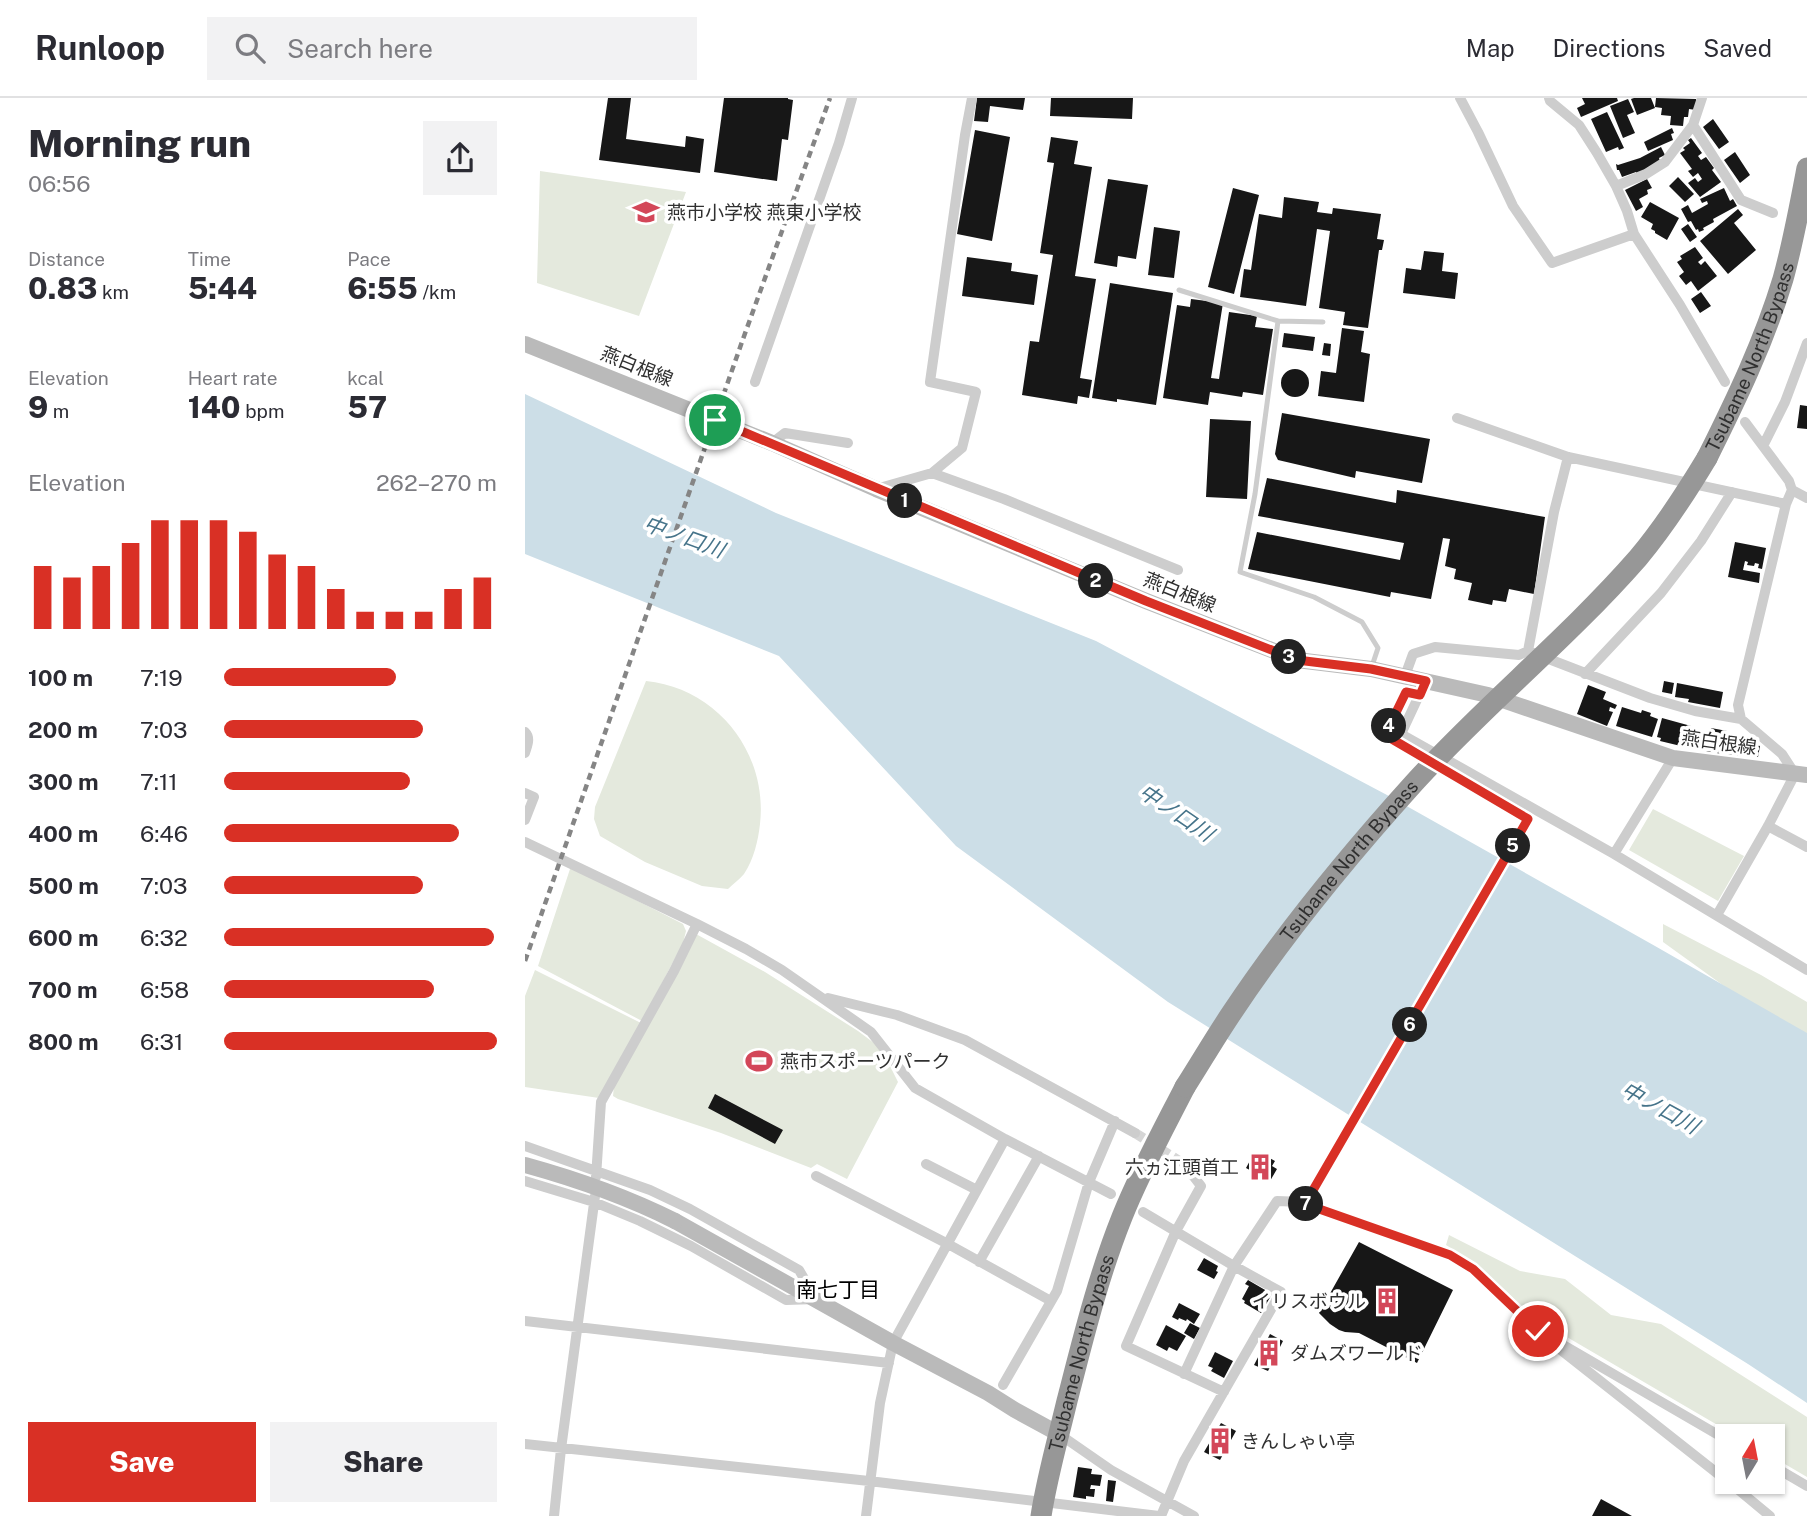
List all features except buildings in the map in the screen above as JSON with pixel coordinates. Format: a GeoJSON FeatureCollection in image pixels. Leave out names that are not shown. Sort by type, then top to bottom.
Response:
{"type":"FeatureCollection","features":[{"type":"Feature","properties":{"kind":"highway","name":"Tsubame North Bypass"},"geometry":{"type":"LineString","coordinates":[[1042,1510],[1090,1310],[1118,1227],[1146,1163],[1185,1087],[1247,990],[1334,875],[1415,782],[1590,611],[1675,510],[1707,458],[1739,395],[1771,314],[1793,241],[1807,168]]}},
{"type":"Feature","properties":{"kind":"main road","name":"燕白根線"},"geometry":{"type":"LineString","coordinates":[[525,344],[772,443],[1133,596],[1297,660],[1405,676],[1423,688],[1488,695],[1673,758],[1801,774]]}},
{"type":"Feature","properties":{"kind":"main road"},"geometry":{"type":"LineString","coordinates":[[525,1165],[561,1175],[649,1208],[675,1221],[1059,1434]]}},
{"type":"Feature","properties":{"kind":"street"},"geometry":{"type":"LineString","coordinates":[[755,383],[839,143],[852,98]]}},
{"type":"Feature","properties":{"kind":"street"},"geometry":{"type":"LineString","coordinates":[[876,489],[932,473],[962,448],[976,392],[930,382],[972,98]]}},
{"type":"Feature","properties":{"kind":"street"},"geometry":{"type":"LineString","coordinates":[[1460,98],[1513,206],[1552,263],[1634,234]]}},
{"type":"Feature","properties":{"kind":"street"},"geometry":{"type":"LineString","coordinates":[[1549,98],[1579,125],[1616,186],[1634,234],[1725,382]]}},
{"type":"Feature","properties":{"kind":"street"},"geometry":{"type":"LineString","coordinates":[[1616,186],[1646,174],[1665,162],[1693,125],[1702,98]]}},
{"type":"Feature","properties":{"kind":"street"},"geometry":{"type":"LineString","coordinates":[[1693,125],[1741,200],[1773,213]]}},
{"type":"Feature","properties":{"kind":"street"},"geometry":{"type":"LineString","coordinates":[[1763,446],[1807,343]]}},
{"type":"Feature","properties":{"kind":"street"},"geometry":{"type":"LineString","coordinates":[[1457,418],[1568,457],[1786,504]]}},
{"type":"Feature","properties":{"kind":"street"},"geometry":{"type":"LineString","coordinates":[[1745,422],[1793,490],[1807,498]]}},
{"type":"Feature","properties":{"kind":"street"},"geometry":{"type":"LineString","coordinates":[[772,443],[785,433],[848,443]]}},
{"type":"Feature","properties":{"kind":"street"},"geometry":{"type":"LineString","coordinates":[[1528,651],[1554,512],[1568,457]]}},
{"type":"Feature","properties":{"kind":"street"},"geometry":{"type":"LineString","coordinates":[[932,473],[1004,499],[1178,570]]}},
{"type":"Feature","properties":{"kind":"street"},"geometry":{"type":"LineString","coordinates":[[1741,719],[1738,705],[1786,504],[1793,490]]}},
{"type":"Feature","properties":{"kind":"street"},"geometry":{"type":"LineString","coordinates":[[1585,674],[1661,593],[1701,541],[1732,492]]}},
{"type":"Feature","properties":{"kind":"street"},"geometry":{"type":"LineString","coordinates":[[1405,676],[1413,654],[1434,647],[1519,655],[1528,651],[1650,698],[1741,719],[1801,774],[1717,915]]}},
{"type":"Feature","properties":{"kind":"street"},"geometry":{"type":"LineString","coordinates":[[1305,1204],[1528,819],[1385,735],[1406,692],[1423,688]]}},
{"type":"Feature","properties":{"kind":"street"},"geometry":{"type":"LineString","coordinates":[[1423,688],[1401,734],[1614,854],[1807,970]]}},
{"type":"Feature","properties":{"kind":"street"},"geometry":{"type":"LineString","coordinates":[[525,732],[528,741],[525,753]]}},
{"type":"Feature","properties":{"kind":"street"},"geometry":{"type":"LineString","coordinates":[[1614,854],[1673,758]]}},
{"type":"Feature","properties":{"kind":"street"},"geometry":{"type":"LineString","coordinates":[[525,793],[534,797],[525,820]]}},
{"type":"Feature","properties":{"kind":"street"},"geometry":{"type":"LineString","coordinates":[[1768,826],[1807,847]]}},
{"type":"Feature","properties":{"kind":"street"},"geometry":{"type":"LineString","coordinates":[[525,842],[697,924],[782,970],[871,1032],[915,1088],[1111,1194]]}},
{"type":"Feature","properties":{"kind":"street"},"geometry":{"type":"LineString","coordinates":[[554,1516],[594,1202],[601,1102],[697,924]]}},
{"type":"Feature","properties":{"kind":"street"},"geometry":{"type":"LineString","coordinates":[[821,997],[897,1015],[965,1040],[1135,1133]]}},
{"type":"Feature","properties":{"kind":"street"},"geometry":{"type":"LineString","coordinates":[[1003,1385],[1057,1291],[1089,1182],[1115,1121]]}},
{"type":"Feature","properties":{"kind":"street"},"geometry":{"type":"LineString","coordinates":[[866,1516],[880,1403],[893,1343],[1005,1139]]}},
{"type":"Feature","properties":{"kind":"street"},"geometry":{"type":"LineString","coordinates":[[525,1146],[597,1170],[674,1201],[799,1270],[815,1299],[786,1300],[670,1235],[594,1202],[525,1181]]}},
{"type":"Feature","properties":{"kind":"street"},"geometry":{"type":"LineString","coordinates":[[979,1262],[1039,1156]]}},
{"type":"Feature","properties":{"kind":"street"},"geometry":{"type":"LineString","coordinates":[[926,1164],[977,1190]]}},
{"type":"Feature","properties":{"kind":"street"},"geometry":{"type":"LineString","coordinates":[[1184,1164],[1201,1186],[1176,1231],[1126,1346],[1224,1392]]}},
{"type":"Feature","properties":{"kind":"street"},"geometry":{"type":"LineString","coordinates":[[816,1176],[1051,1301]]}},
{"type":"Feature","properties":{"kind":"street"},"geometry":{"type":"LineString","coordinates":[[1184,1374],[1234,1266],[1277,1201],[1302,1202],[1450,1255],[1473,1269],[1538,1331],[1715,1472]]}},
{"type":"Feature","properties":{"kind":"street"},"geometry":{"type":"LineString","coordinates":[[525,1444],[869,1481],[1042,1510],[1160,1516],[1184,1461],[1281,1292],[1143,1212]]}},
{"type":"Feature","properties":{"kind":"street"},"geometry":{"type":"LineString","coordinates":[[525,1321],[889,1363]]}},
{"type":"Feature","properties":{"kind":"street"},"geometry":{"type":"LineString","coordinates":[[1538,1331],[1715,1433]]}},
{"type":"Feature","properties":{"kind":"street"},"geometry":{"type":"LineString","coordinates":[[1059,1434],[1111,1470],[1194,1516]]}},
{"type":"Feature","properties":{"kind":"street"},"geometry":{"type":"LineString","coordinates":[[1785,1473],[1807,1486]]}},
{"type":"Feature","properties":{"kind":"street"},"geometry":{"type":"LineString","coordinates":[[1743,1494],[1770,1516]]}},
{"type":"Feature","properties":{"kind":"lane"},"geometry":{"type":"LineString","coordinates":[[1179,290],[1278,321],[1323,322]]}},
{"type":"Feature","properties":{"kind":"lane"},"geometry":{"type":"LineString","coordinates":[[1278,321],[1255,494],[1240,572],[1314,597],[1362,622],[1378,648],[1371,669]]}},
{"type":"Feature","properties":{"kind":"shaded area"},"geometry":{"type":"Polygon","coordinates":[[[540,171],[686,192],[639,316],[537,283],[540,171]]]}},
{"type":"Feature","properties":{"kind":"shaded area"},"geometry":{"type":"Polygon","coordinates":[[[646,681],[672,686],[695,696],[715,711],[733,728],[756,773],[760,798],[757,843],[744,874],[728,889],[702,886],[645,862],[600,836],[594,819],[595,807],[646,681]]]}},
{"type":"Feature","properties":{"kind":"shaded area"},"geometry":{"type":"Polygon","coordinates":[[[1653,809],[1744,856],[1718,901],[1629,850],[1653,809]]]}},
{"type":"Feature","properties":{"kind":"shaded area"},"geometry":{"type":"Polygon","coordinates":[[[573,868],[683,924],[686,931],[683,943],[642,1021],[538,966],[570,869],[573,868]]]}},
{"type":"Feature","properties":{"kind":"shaded area"},"geometry":{"type":"Polygon","coordinates":[[[1663,924],[1807,1002],[1807,1041],[1767,1017],[1663,942],[1663,924]]]}},
{"type":"Feature","properties":{"kind":"shaded area","name":"燕市スポーツパーク"},"geometry":{"type":"Polygon","coordinates":[[[696,934],[765,972],[858,1031],[885,1056],[898,1082],[847,1179],[817,1164],[811,1168],[721,1133],[613,1096],[614,1086],[696,934]]]}},
{"type":"Feature","properties":{"kind":"shaded area"},"geometry":{"type":"Polygon","coordinates":[[[535,970],[641,1023],[599,1098],[525,1087],[525,996],[535,970]]]}},
{"type":"Feature","properties":{"kind":"shaded area"},"geometry":{"type":"Polygon","coordinates":[[[1449,1235],[1520,1271],[1565,1279],[1611,1315],[1661,1324],[1807,1417],[1807,1477],[1785,1464],[1785,1424],[1716,1424],[1541,1324],[1477,1264],[1446,1245],[1449,1235]]]}},
{"type":"Feature","properties":{"kind":"water","name":"中ノ口川"},"geometry":{"type":"Polygon","coordinates":[[[525,394],[776,513],[1096,641],[1387,795],[1807,1033],[1807,1403],[1168,1002],[956,846],[779,656],[525,554],[525,394]]]}},
{"type":"Feature","properties":{"kind":"tunnel"},"geometry":{"type":"LineString","coordinates":[[1135,1133],[1184,1164]]}},
{"type":"Feature","properties":{"kind":"railway"},"geometry":{"type":"LineString","coordinates":[[525,961],[830,98]]}},
{"type":"Feature","properties":{"kind":"place","name":"燕市小学校 燕東小学校"},"geometry":{"type":"Point","coordinates":[646,212]}},
{"type":"Feature","properties":{"kind":"place","name":"燕市スポーツパーク"},"geometry":{"type":"Point","coordinates":[759,1061]}},
{"type":"Feature","properties":{"kind":"place","name":"六ヵ江頭首工"},"geometry":{"type":"Point","coordinates":[1260,1167]}},
{"type":"Feature","properties":{"kind":"place","name":"イリスボウル"},"geometry":{"type":"Point","coordinates":[1387,1301]}},
{"type":"Feature","properties":{"kind":"place","name":"ダムズワールド"},"geometry":{"type":"Point","coordinates":[1269,1353]}},
{"type":"Feature","properties":{"kind":"place","name":"きんしゃい亭"},"geometry":{"type":"Point","coordinates":[1220,1441]}},
{"type":"Feature","properties":{"kind":"district","name":"南七丁目"},"geometry":{"type":"Point","coordinates":[838,1290]}},
{"type":"Feature","properties":{"kind":"route"},"geometry":{"type":"LineString","coordinates":[[715,420],[1146,601],[1297,660],[1371,669],[1426,681],[1420,695],[1406,692],[1385,735],[1528,819],[1305,1204],[1450,1255],[1473,1269],[1538,1331]]}}]}
